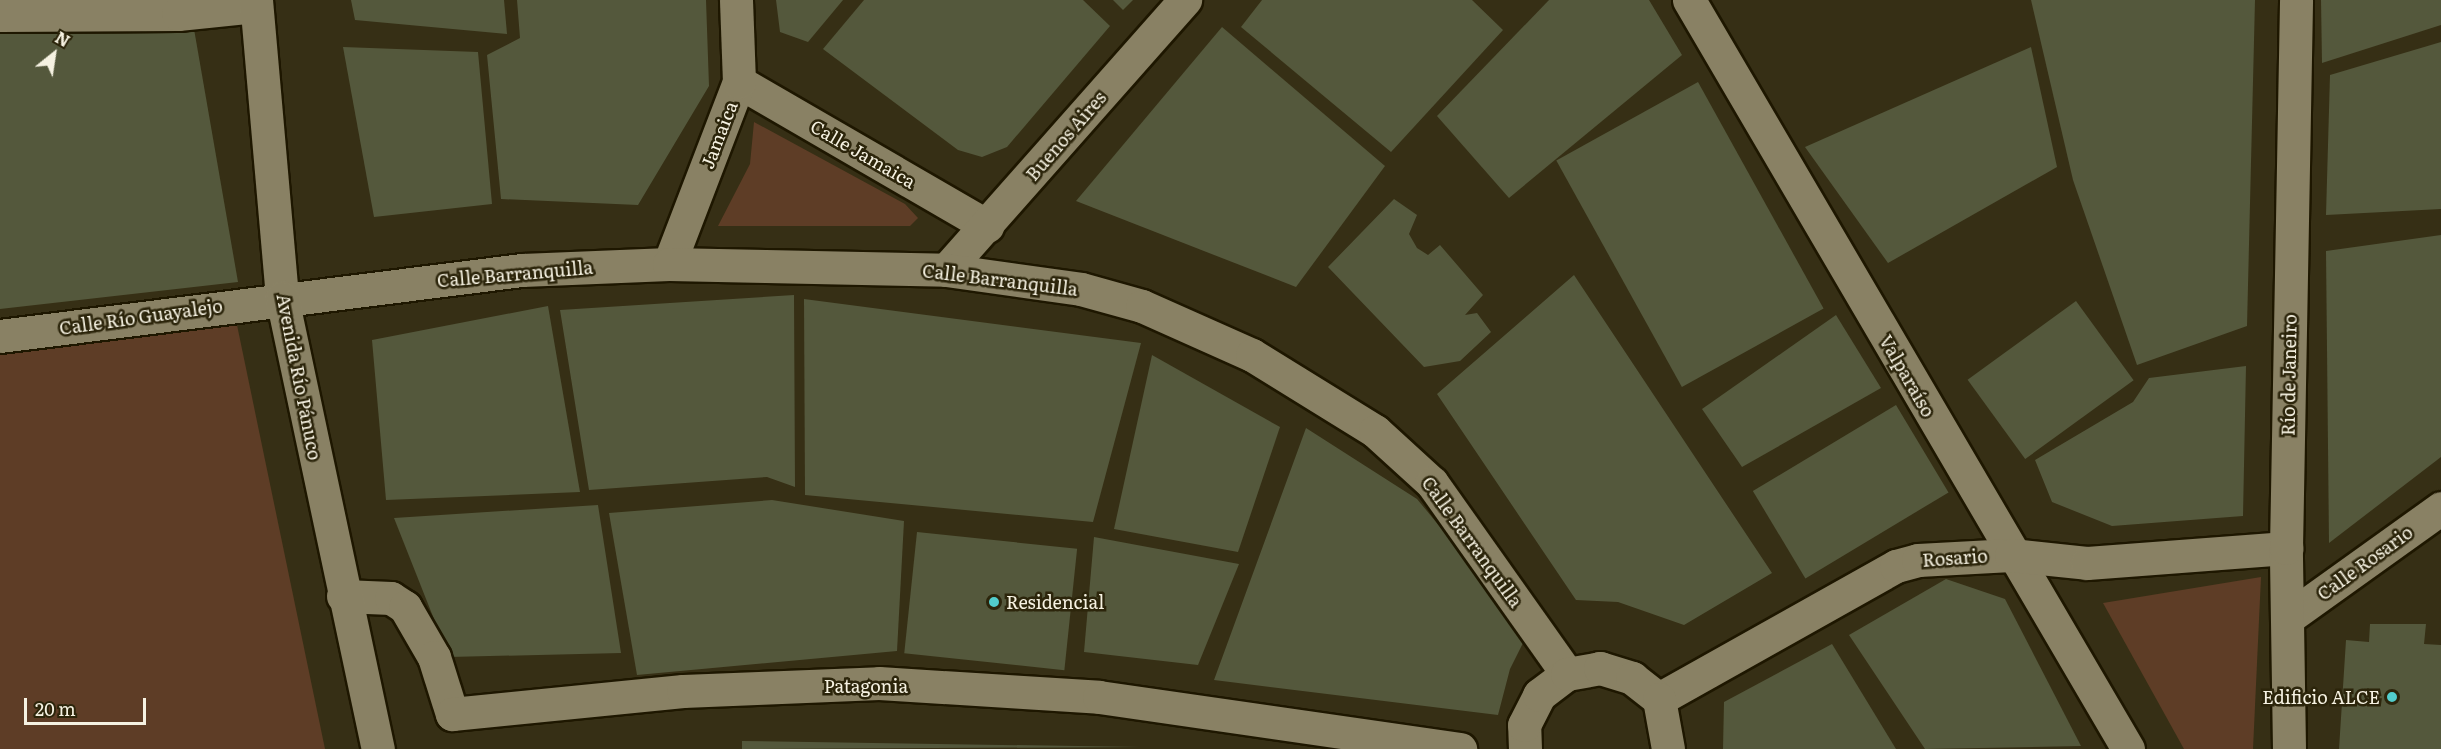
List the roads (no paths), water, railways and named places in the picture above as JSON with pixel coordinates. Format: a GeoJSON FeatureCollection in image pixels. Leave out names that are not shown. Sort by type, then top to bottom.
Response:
{"type":"FeatureCollection","features":[{"type":"Feature","properties":{"kind":"street","name":"Jamaica"},"geometry":{"type":"LineString","coordinates":[[669,264],[740,82],[736,0]]}},
{"type":"Feature","properties":{"kind":"street","name":"Buenos Aires"},"geometry":{"type":"LineString","coordinates":[[946,270],[1185,0]]}},
{"type":"Feature","properties":{"kind":"street","name":"Valparaíso"},"geometry":{"type":"LineString","coordinates":[[1689,0],[2011,555],[2128,749]]}},
{"type":"Feature","properties":{"kind":"street","name":"Río de Janeiro"},"geometry":{"type":"LineString","coordinates":[[2289,749],[2289,617],[2286,548],[2296,0]]}},
{"type":"Feature","properties":{"kind":"street"},"geometry":{"type":"LineString","coordinates":[[0,15],[178,14],[256,3]]}},
{"type":"Feature","properties":{"kind":"street","name":"Avenida Río Pánuco"},"geometry":{"type":"LineString","coordinates":[[256,3],[282,298],[343,596],[378,749]]}},
{"type":"Feature","properties":{"kind":"street","name":"Calle Jamaica"},"geometry":{"type":"LineString","coordinates":[[740,82],[987,226]]}},
{"type":"Feature","properties":{"kind":"street","name":"Calle Barranquilla"},"geometry":{"type":"LineString","coordinates":[[282,298],[522,270],[669,264],[946,270],[1081,289],[1143,306],[1252,355],[1375,431],[1432,483],[1567,674]]}},
{"type":"Feature","properties":{"kind":"street","name":"Calle Río Guayalejo"},"geometry":{"type":"LineString","coordinates":[[0,336],[282,298]]}},
{"type":"Feature","properties":{"kind":"street","name":"Calle Rosario"},"geometry":{"type":"LineString","coordinates":[[2289,617],[2441,508]]}},
{"type":"Feature","properties":{"kind":"street","name":"Rosario"},"geometry":{"type":"LineString","coordinates":[[1659,699],[1896,566],[1938,557],[2011,555],[2087,563],[2286,548]]}},
{"type":"Feature","properties":{"kind":"street","name":"Patagonia"},"geometry":{"type":"LineString","coordinates":[[343,596],[391,598],[405,607],[434,657],[452,714],[683,691],[879,683],[1099,697],[1460,749]]}},
{"type":"Feature","properties":{"kind":"street"},"geometry":{"type":"LineString","coordinates":[[1525,749],[1524,725],[1539,694],[1567,674],[1600,668],[1632,678],[1659,699],[1668,749]]}},
{"type":"Feature","properties":{"kind":"place","name":"Residencial"},"geometry":{"type":"Point","coordinates":[994,602]}},
{"type":"Feature","properties":{"kind":"place","name":"Edificio ALCE"},"geometry":{"type":"Point","coordinates":[2392,697]}}]}
